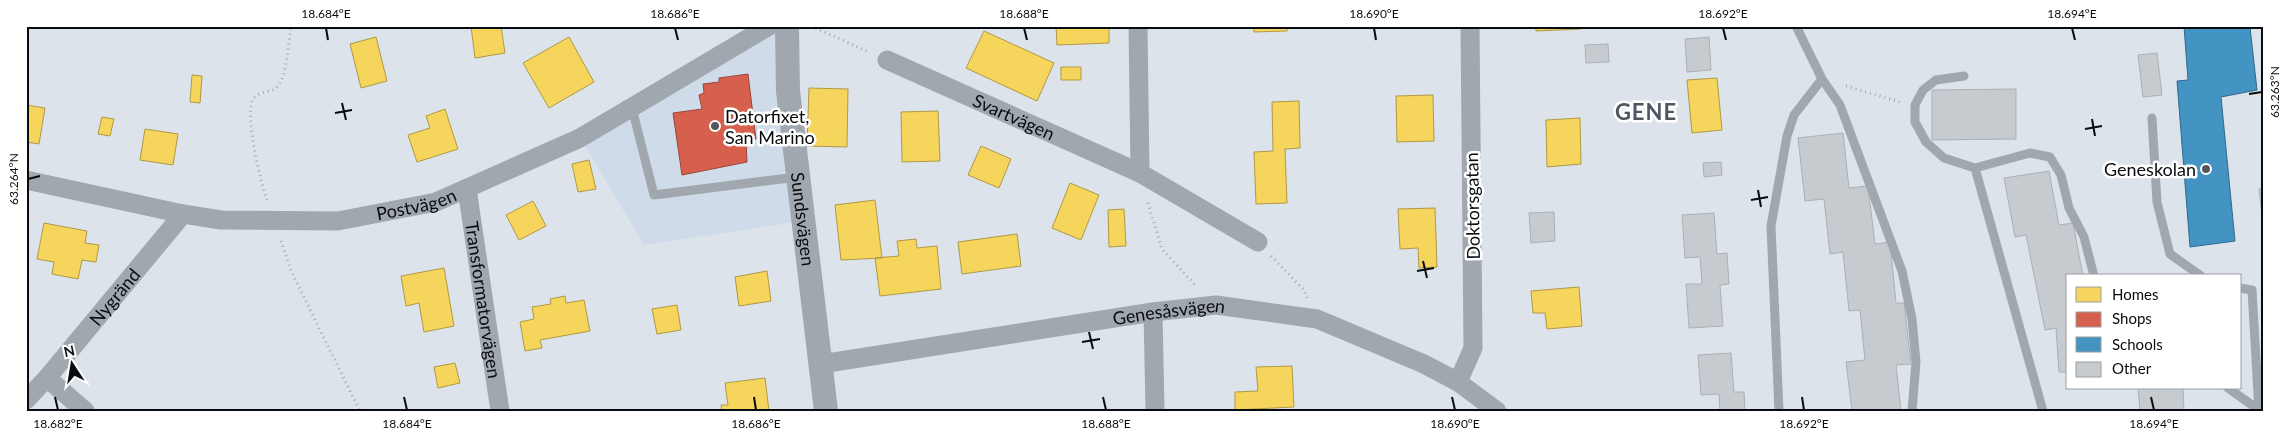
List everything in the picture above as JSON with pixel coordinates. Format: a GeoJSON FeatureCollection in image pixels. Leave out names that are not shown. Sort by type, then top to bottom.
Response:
{"type":"FeatureCollection","features":[{"type":"Feature","properties":{"kind":"street","name":"Postvägen"},"geometry":{"type":"LineString","coordinates":[[26,180],[183,214],[221,220],[338,222],[436,202],[580,138],[769,26]]}},
{"type":"Feature","properties":{"kind":"street","name":"Sundsvägen"},"geometry":{"type":"LineString","coordinates":[[787,26],[788,91],[826,411]]}},
{"type":"Feature","properties":{"kind":"street"},"geometry":{"type":"LineString","coordinates":[[1138,26],[1140,173]]}},
{"type":"Feature","properties":{"kind":"street","name":"Doktorsgatan"},"geometry":{"type":"LineString","coordinates":[[1458,382],[1473,348],[1470,26]]}},
{"type":"Feature","properties":{"kind":"street","name":"Svartvägen"},"geometry":{"type":"LineString","coordinates":[[887,60],[1140,173],[1258,242]]}},
{"type":"Feature","properties":{"kind":"street","name":"Transformatorvägen"},"geometry":{"type":"LineString","coordinates":[[466,189],[500,411]]}},
{"type":"Feature","properties":{"kind":"street","name":"Nygränd"},"geometry":{"type":"LineString","coordinates":[[26,400],[48,378],[183,214]]}},
{"type":"Feature","properties":{"kind":"street","name":"Genesåsvägen"},"geometry":{"type":"LineString","coordinates":[[821,364],[1153,312],[1216,305],[1317,319],[1424,364],[1458,382],[1498,411]]}},
{"type":"Feature","properties":{"kind":"street"},"geometry":{"type":"LineString","coordinates":[[1153,312],[1155,411]]}},
{"type":"Feature","properties":{"kind":"street"},"geometry":{"type":"LineString","coordinates":[[48,378],[85,411]]}},
{"type":"Feature","properties":{"kind":"lane"},"geometry":{"type":"LineString","coordinates":[[1796,26],[1822,79],[1840,105],[1902,271],[1912,320],[1916,362],[1912,411]]}},
{"type":"Feature","properties":{"kind":"lane"},"geometry":{"type":"LineString","coordinates":[[1964,76],[1936,80],[1923,90],[1915,105],[1915,122],[1926,142],[1944,158],[1975,168],[2030,153],[2050,157],[2061,174],[2069,208],[2084,237],[2093,274]]}},
{"type":"Feature","properties":{"kind":"lane"},"geometry":{"type":"LineString","coordinates":[[1779,411],[1771,226],[1787,136],[1794,115],[1822,79]]}},
{"type":"Feature","properties":{"kind":"lane"},"geometry":{"type":"LineString","coordinates":[[632,108],[654,195],[798,176]]}},
{"type":"Feature","properties":{"kind":"lane"},"geometry":{"type":"LineString","coordinates":[[2152,118],[2157,202],[2170,254],[2198,274]]}},
{"type":"Feature","properties":{"kind":"lane"},"geometry":{"type":"LineString","coordinates":[[1975,168],[2043,411]]}},
{"type":"Feature","properties":{"kind":"lane"},"geometry":{"type":"LineString","coordinates":[[2242,288],[2252,290],[2259,410]]}},
{"type":"Feature","properties":{"kind":"lane"},"geometry":{"type":"LineString","coordinates":[[2231,390],[2259,410]]}},
{"type":"Feature","properties":{"kind":"lane"},"geometry":{"type":"LineString","coordinates":[[2259,410],[2263,408]]}},
{"type":"Feature","properties":{"kind":"path"},"geometry":{"type":"LineString","coordinates":[[811,26],[887,60]]}},
{"type":"Feature","properties":{"kind":"path"},"geometry":{"type":"LineString","coordinates":[[1822,79],[1915,105]]}},
{"type":"Feature","properties":{"kind":"path"},"geometry":{"type":"LineString","coordinates":[[1140,173],[1162,249],[1216,305]]}},
{"type":"Feature","properties":{"kind":"path"},"geometry":{"type":"LineString","coordinates":[[1258,242],[1304,290],[1317,319]]}},
{"type":"Feature","properties":{"kind":"shaded area"},"geometry":{"type":"Polygon","coordinates":[[[787,26],[803,221],[644,245],[580,138],[632,108],[787,26]]]}},
{"type":"Feature","properties":{"kind":"building: Homes"},"geometry":{"type":"Polygon","coordinates":[[[471,26],[501,26],[505,53],[475,58],[471,26]]]}},
{"type":"Feature","properties":{"kind":"building: Homes"},"geometry":{"type":"Polygon","coordinates":[[[1056,26],[1109,26],[1109,43],[1057,45],[1056,26]]]}},
{"type":"Feature","properties":{"kind":"building: Homes"},"geometry":{"type":"Polygon","coordinates":[[[1254,26],[1287,26],[1287,31],[1254,32],[1254,26]]]}},
{"type":"Feature","properties":{"kind":"building: Homes"},"geometry":{"type":"Polygon","coordinates":[[[1536,26],[1581,26],[1581,29],[1536,31],[1536,26]]]}},
{"type":"Feature","properties":{"kind":"building: Homes"},"geometry":{"type":"Polygon","coordinates":[[[984,31],[1054,63],[1037,101],[966,68],[984,31]]]}},
{"type":"Feature","properties":{"kind":"building: Homes"},"geometry":{"type":"Polygon","coordinates":[[[376,37],[387,81],[361,88],[350,44],[376,37]]]}},
{"type":"Feature","properties":{"kind":"building: Homes"},"geometry":{"type":"Polygon","coordinates":[[[569,37],[594,82],[549,108],[523,63],[569,37]]]}},
{"type":"Feature","properties":{"kind":"building: Homes"},"geometry":{"type":"Polygon","coordinates":[[[1061,67],[1081,67],[1081,80],[1061,80],[1061,67]]]}},
{"type":"Feature","properties":{"kind":"building: Homes"},"geometry":{"type":"Polygon","coordinates":[[[192,75],[202,76],[200,103],[190,102],[192,75]]]}},
{"type":"Feature","properties":{"kind":"building: Homes"},"geometry":{"type":"Polygon","coordinates":[[[1717,78],[1722,130],[1692,133],[1687,80],[1717,78]]]}},
{"type":"Feature","properties":{"kind":"building: Homes"},"geometry":{"type":"Polygon","coordinates":[[[809,88],[848,89],[847,147],[807,146],[809,88]]]}},
{"type":"Feature","properties":{"kind":"building: Homes"},"geometry":{"type":"Polygon","coordinates":[[[1433,95],[1434,141],[1397,142],[1396,96],[1433,95]]]}},
{"type":"Feature","properties":{"kind":"building: Homes"},"geometry":{"type":"Polygon","coordinates":[[[1299,101],[1300,148],[1285,149],[1287,203],[1256,204],[1254,152],[1273,151],[1272,102],[1299,101]]]}},
{"type":"Feature","properties":{"kind":"building: Homes"},"geometry":{"type":"Polygon","coordinates":[[[26,105],[45,108],[39,144],[26,142],[26,105]]]}},
{"type":"Feature","properties":{"kind":"building: Homes"},"geometry":{"type":"Polygon","coordinates":[[[445,109],[458,149],[417,162],[408,135],[430,128],[426,116],[445,109]]]}},
{"type":"Feature","properties":{"kind":"building: Homes"},"geometry":{"type":"Polygon","coordinates":[[[938,111],[940,161],[902,162],[901,112],[938,111]]]}},
{"type":"Feature","properties":{"kind":"building: Homes"},"geometry":{"type":"Polygon","coordinates":[[[102,117],[114,119],[110,136],[98,134],[102,117]]]}},
{"type":"Feature","properties":{"kind":"building: Homes"},"geometry":{"type":"Polygon","coordinates":[[[1580,118],[1581,164],[1547,167],[1546,120],[1580,118]]]}},
{"type":"Feature","properties":{"kind":"building: Homes"},"geometry":{"type":"Polygon","coordinates":[[[145,129],[178,134],[173,165],[140,160],[145,129]]]}},
{"type":"Feature","properties":{"kind":"building: Homes"},"geometry":{"type":"Polygon","coordinates":[[[981,146],[1011,159],[999,188],[968,175],[981,146]]]}},
{"type":"Feature","properties":{"kind":"building: Homes"},"geometry":{"type":"Polygon","coordinates":[[[589,160],[596,189],[578,192],[572,164],[589,160]]]}},
{"type":"Feature","properties":{"kind":"building: Homes"},"geometry":{"type":"Polygon","coordinates":[[[1070,183],[1099,195],[1081,240],[1052,228],[1070,183]]]}},
{"type":"Feature","properties":{"kind":"building: Homes"},"geometry":{"type":"Polygon","coordinates":[[[875,200],[882,258],[841,260],[835,205],[875,200]]]}},
{"type":"Feature","properties":{"kind":"building: Homes"},"geometry":{"type":"Polygon","coordinates":[[[533,201],[546,226],[519,240],[506,215],[533,201]]]}},
{"type":"Feature","properties":{"kind":"building: Homes"},"geometry":{"type":"Polygon","coordinates":[[[1435,208],[1437,267],[1419,268],[1418,248],[1400,249],[1398,209],[1435,208]]]}},
{"type":"Feature","properties":{"kind":"building: Homes"},"geometry":{"type":"Polygon","coordinates":[[[1124,209],[1126,246],[1109,247],[1108,210],[1124,209]]]}},
{"type":"Feature","properties":{"kind":"building: Homes"},"geometry":{"type":"Polygon","coordinates":[[[44,223],[87,231],[85,243],[99,245],[96,262],[82,260],[78,279],[52,274],[54,262],[37,259],[44,223]]]}},
{"type":"Feature","properties":{"kind":"building: Homes"},"geometry":{"type":"Polygon","coordinates":[[[1017,234],[1021,266],[962,274],[958,242],[1017,234]]]}},
{"type":"Feature","properties":{"kind":"building: Homes"},"geometry":{"type":"Polygon","coordinates":[[[916,239],[917,248],[937,246],[941,289],[880,296],[875,258],[899,256],[897,241],[916,239]]]}},
{"type":"Feature","properties":{"kind":"building: Homes"},"geometry":{"type":"Polygon","coordinates":[[[444,268],[454,326],[424,332],[419,303],[406,306],[401,276],[444,268]]]}},
{"type":"Feature","properties":{"kind":"building: Homes"},"geometry":{"type":"Polygon","coordinates":[[[767,271],[771,301],[739,306],[735,277],[767,271]]]}},
{"type":"Feature","properties":{"kind":"building: Homes"},"geometry":{"type":"Polygon","coordinates":[[[1579,287],[1582,326],[1547,329],[1545,313],[1533,313],[1531,291],[1579,287]]]}},
{"type":"Feature","properties":{"kind":"building: Homes"},"geometry":{"type":"Polygon","coordinates":[[[565,296],[566,303],[584,300],[590,331],[540,340],[542,348],[525,351],[520,322],[534,319],[532,307],[551,304],[550,299],[565,296]]]}},
{"type":"Feature","properties":{"kind":"building: Homes"},"geometry":{"type":"Polygon","coordinates":[[[677,305],[681,330],[657,334],[652,309],[677,305]]]}},
{"type":"Feature","properties":{"kind":"building: Homes"},"geometry":{"type":"Polygon","coordinates":[[[455,363],[460,383],[438,388],[434,367],[455,363]]]}},
{"type":"Feature","properties":{"kind":"building: Homes"},"geometry":{"type":"Polygon","coordinates":[[[1292,366],[1294,407],[1235,410],[1235,392],[1258,391],[1256,367],[1292,366]]]}},
{"type":"Feature","properties":{"kind":"building: Homes"},"geometry":{"type":"Polygon","coordinates":[[[765,378],[769,411],[722,411],[721,405],[728,405],[725,383],[765,378]]]}},
{"type":"Feature","properties":{"kind":"building: Shops","name":"Datorfixet, San Marino"},"geometry":{"type":"Polygon","coordinates":[[[748,74],[756,139],[746,141],[747,162],[682,175],[673,113],[702,109],[699,95],[704,93],[703,84],[719,82],[719,78],[748,74]]]}},
{"type":"Feature","properties":{"kind":"building: Schools","name":"Geneskolan"},"geometry":{"type":"Polygon","coordinates":[[[2184,26],[2260,26],[2250,27],[2257,90],[2221,97],[2235,241],[2190,247],[2177,81],[2188,80],[2184,26]]]}},
{"type":"Feature","properties":{"kind":"building: Other"},"geometry":{"type":"Polygon","coordinates":[[[1709,37],[1711,70],[1687,72],[1685,39],[1709,37]]]}},
{"type":"Feature","properties":{"kind":"building: Other"},"geometry":{"type":"Polygon","coordinates":[[[1608,44],[1609,62],[1586,63],[1585,45],[1608,44]]]}},
{"type":"Feature","properties":{"kind":"building: Other"},"geometry":{"type":"Polygon","coordinates":[[[2157,53],[2162,95],[2143,97],[2138,55],[2157,53]]]}},
{"type":"Feature","properties":{"kind":"building: Other"},"geometry":{"type":"Polygon","coordinates":[[[2016,89],[2016,139],[1932,140],[1932,90],[2016,89]]]}},
{"type":"Feature","properties":{"kind":"building: Other"},"geometry":{"type":"Polygon","coordinates":[[[1843,133],[1849,188],[1868,186],[1875,244],[1890,242],[1896,303],[1904,303],[1911,364],[1896,365],[1901,411],[1852,411],[1846,362],[1865,360],[1860,310],[1849,311],[1843,252],[1830,254],[1824,199],[1805,201],[1798,138],[1843,133]]]}},
{"type":"Feature","properties":{"kind":"building: Other"},"geometry":{"type":"Polygon","coordinates":[[[1721,162],[1722,175],[1704,177],[1703,163],[1721,162]]]}},
{"type":"Feature","properties":{"kind":"building: Other"},"geometry":{"type":"Polygon","coordinates":[[[2049,171],[2059,225],[2073,223],[2083,274],[2066,274],[2066,372],[2059,372],[2056,328],[2045,330],[2026,235],[2015,237],[2004,178],[2049,171]]]}},
{"type":"Feature","properties":{"kind":"building: Other"},"geometry":{"type":"Polygon","coordinates":[[[2263,188],[2263,224],[2259,189],[2263,188]]]}},
{"type":"Feature","properties":{"kind":"building: Other"},"geometry":{"type":"Polygon","coordinates":[[[1554,212],[1555,241],[1531,243],[1529,213],[1554,212]]]}},
{"type":"Feature","properties":{"kind":"building: Other"},"geometry":{"type":"Polygon","coordinates":[[[1714,213],[1717,254],[1727,253],[1729,284],[1720,285],[1723,326],[1689,328],[1686,284],[1702,284],[1700,257],[1685,258],[1682,215],[1714,213]]]}},
{"type":"Feature","properties":{"kind":"building: Other"},"geometry":{"type":"Polygon","coordinates":[[[1731,353],[1734,392],[1744,392],[1745,411],[1720,411],[1719,394],[1701,395],[1698,355],[1731,353]]]}},
{"type":"Feature","properties":{"kind":"building: Other"},"geometry":{"type":"Polygon","coordinates":[[[2138,390],[2183,390],[2184,411],[2140,411],[2138,390]]]}},
{"type":"Feature","properties":{"kind":"place","name":"Datorfixet, San Marino"},"geometry":{"type":"Point","coordinates":[715,126]}},
{"type":"Feature","properties":{"kind":"place","name":"Geneskolan"},"geometry":{"type":"Point","coordinates":[2206,169]}},
{"type":"Feature","properties":{"kind":"district","name":"GENE"},"geometry":{"type":"Point","coordinates":[1646,111]}}]}
